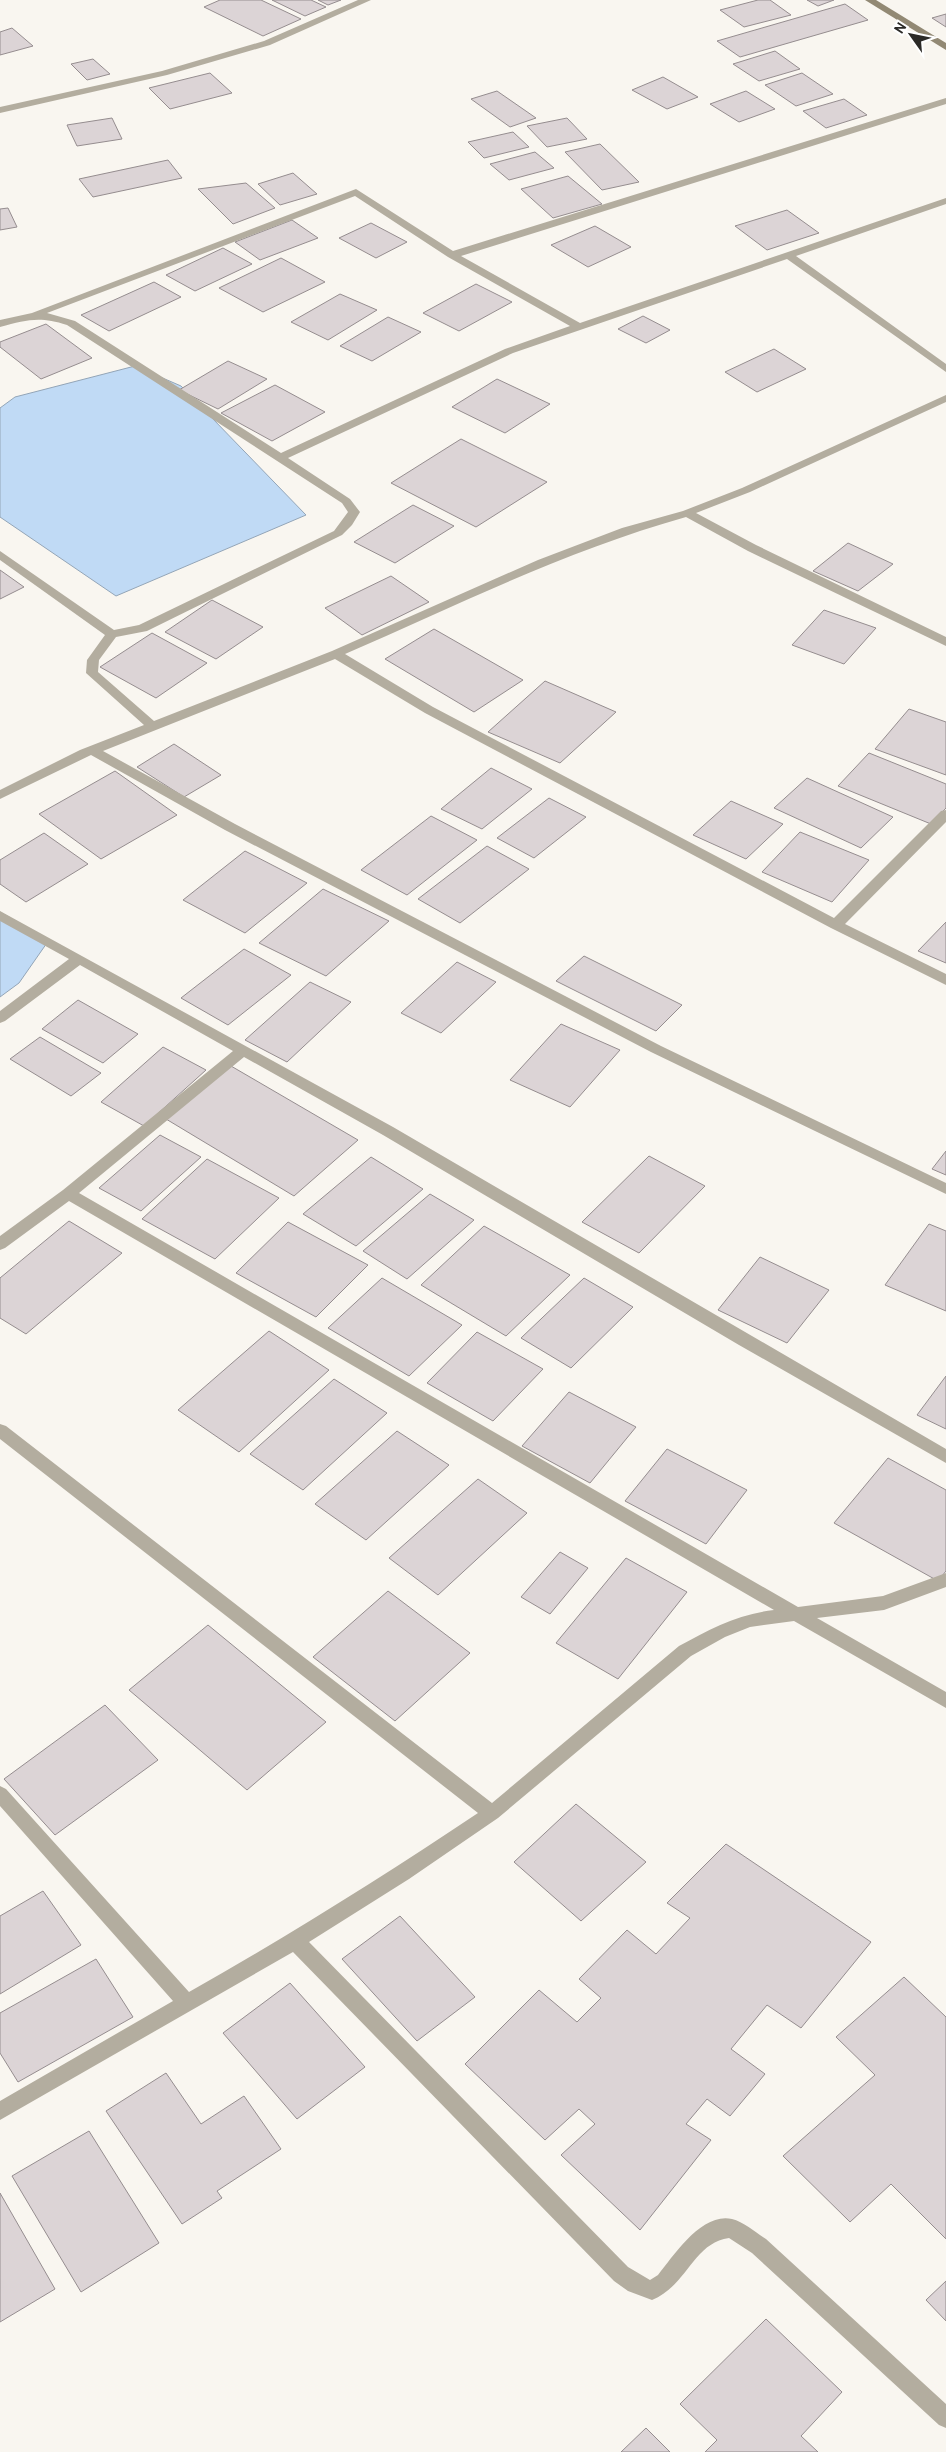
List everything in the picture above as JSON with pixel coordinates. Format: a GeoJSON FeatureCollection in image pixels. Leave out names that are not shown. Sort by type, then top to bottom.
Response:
{"type":"FeatureCollection","features":[{"type":"Feature","properties":{"kind":"street"},"geometry":{"type":"LineString","coordinates":[[0,110],[164,74],[267,43],[366,0]]}},
{"type":"Feature","properties":{"kind":"street"},"geometry":{"type":"LineString","coordinates":[[870,0],[946,47]]}},
{"type":"Feature","properties":{"kind":"street"},"geometry":{"type":"LineString","coordinates":[[452,255],[946,101]]}},
{"type":"Feature","properties":{"kind":"street"},"geometry":{"type":"LineString","coordinates":[[0,324],[14,318],[36,314],[356,192],[452,255],[577,326]]}},
{"type":"Feature","properties":{"kind":"street"},"geometry":{"type":"LineString","coordinates":[[280,458],[510,351],[577,326],[946,201]]}},
{"type":"Feature","properties":{"kind":"street"},"geometry":{"type":"LineString","coordinates":[[788,255],[946,369]]}},
{"type":"Feature","properties":{"kind":"street"},"geometry":{"type":"LineString","coordinates":[[36,314],[55,317],[71,323],[346,501],[354,512],[348,524],[338,533],[143,628],[112,634],[92,660],[92,673],[152,726]]}},
{"type":"Feature","properties":{"kind":"street"},"geometry":{"type":"LineString","coordinates":[[0,795],[92,750],[336,654],[584,546],[626,530],[687,513],[746,490],[946,398]]}},
{"type":"Feature","properties":{"kind":"street"},"geometry":{"type":"LineString","coordinates":[[687,513],[752,548],[946,642]]}},
{"type":"Feature","properties":{"kind":"street"},"geometry":{"type":"LineString","coordinates":[[0,555],[112,634]]}},
{"type":"Feature","properties":{"kind":"street"},"geometry":{"type":"LineString","coordinates":[[336,654],[429,710],[836,925],[946,980]]}},
{"type":"Feature","properties":{"kind":"street"},"geometry":{"type":"LineString","coordinates":[[92,750],[230,827],[656,1049],[946,1188]]}},
{"type":"Feature","properties":{"kind":"street"},"geometry":{"type":"LineString","coordinates":[[836,925],[946,814]]}},
{"type":"Feature","properties":{"kind":"street"},"geometry":{"type":"LineString","coordinates":[[0,916],[388,1131],[744,1341],[946,1457]]}},
{"type":"Feature","properties":{"kind":"street"},"geometry":{"type":"LineString","coordinates":[[0,1018],[79,959]]}},
{"type":"Feature","properties":{"kind":"street"},"geometry":{"type":"LineString","coordinates":[[0,1244],[68,1194],[243,1050]]}},
{"type":"Feature","properties":{"kind":"street"},"geometry":{"type":"LineString","coordinates":[[68,1194],[946,1701]]}},
{"type":"Feature","properties":{"kind":"street"},"geometry":{"type":"LineString","coordinates":[[0,1430],[492,1813]]}},
{"type":"Feature","properties":{"kind":"street"},"geometry":{"type":"LineString","coordinates":[[0,2111],[294,1942],[492,1813],[685,1651],[719,1632],[749,1620],[884,1603],[946,1580]]}},
{"type":"Feature","properties":{"kind":"street"},"geometry":{"type":"LineString","coordinates":[[0,1794],[187,2003]]}},
{"type":"Feature","properties":{"kind":"street"},"geometry":{"type":"LineString","coordinates":[[294,1942],[621,2274],[635,2284],[652,2290],[665,2282],[702,2237],[718,2230],[731,2228],[760,2246],[946,2418]]}},
{"type":"Feature","properties":{"kind":"water"},"geometry":{"type":"Polygon","coordinates":[[[135,366],[181,386],[306,515],[116,596],[0,517],[0,408],[15,397],[135,366]]]}},
{"type":"Feature","properties":{"kind":"water"},"geometry":{"type":"Polygon","coordinates":[[[0,912],[49,940],[19,983],[0,997],[0,912]]]}},
{"type":"Feature","properties":{"kind":"building"},"geometry":{"type":"Polygon","coordinates":[[[220,0],[261,0],[301,19],[263,36],[204,7],[220,0]]]}},
{"type":"Feature","properties":{"kind":"building"},"geometry":{"type":"Polygon","coordinates":[[[272,0],[311,0],[326,7],[305,16],[272,0]]]}},
{"type":"Feature","properties":{"kind":"building"},"geometry":{"type":"Polygon","coordinates":[[[318,0],[341,0],[328,5],[318,0]]]}},
{"type":"Feature","properties":{"kind":"building"},"geometry":{"type":"Polygon","coordinates":[[[758,0],[770,0],[791,15],[744,27],[720,10],[758,0]]]}},
{"type":"Feature","properties":{"kind":"building"},"geometry":{"type":"Polygon","coordinates":[[[807,0],[834,0],[818,6],[807,0]]]}},
{"type":"Feature","properties":{"kind":"building"},"geometry":{"type":"Polygon","coordinates":[[[845,4],[868,20],[740,57],[717,41],[845,4]]]}},
{"type":"Feature","properties":{"kind":"building"},"geometry":{"type":"Polygon","coordinates":[[[946,14],[946,27],[932,18],[946,14]]]}},
{"type":"Feature","properties":{"kind":"building"},"geometry":{"type":"Polygon","coordinates":[[[12,28],[33,46],[0,55],[0,32],[12,28]]]}},
{"type":"Feature","properties":{"kind":"building"},"geometry":{"type":"Polygon","coordinates":[[[775,51],[800,69],[759,81],[733,64],[775,51]]]}},
{"type":"Feature","properties":{"kind":"building"},"geometry":{"type":"Polygon","coordinates":[[[93,59],[110,74],[87,80],[71,64],[93,59]]]}},
{"type":"Feature","properties":{"kind":"building"},"geometry":{"type":"Polygon","coordinates":[[[210,73],[232,93],[170,109],[149,88],[210,73]]]}},
{"type":"Feature","properties":{"kind":"building"},"geometry":{"type":"Polygon","coordinates":[[[802,73],[833,94],[796,106],[765,85],[802,73]]]}},
{"type":"Feature","properties":{"kind":"building"},"geometry":{"type":"Polygon","coordinates":[[[663,77],[698,97],[667,109],[632,90],[663,77]]]}},
{"type":"Feature","properties":{"kind":"building"},"geometry":{"type":"Polygon","coordinates":[[[497,91],[536,118],[510,127],[471,99],[497,91]]]}},
{"type":"Feature","properties":{"kind":"building"},"geometry":{"type":"Polygon","coordinates":[[[746,91],[775,109],[739,122],[710,104],[746,91]]]}},
{"type":"Feature","properties":{"kind":"building"},"geometry":{"type":"Polygon","coordinates":[[[844,99],[867,115],[826,128],[803,111],[844,99]]]}},
{"type":"Feature","properties":{"kind":"building"},"geometry":{"type":"Polygon","coordinates":[[[112,118],[122,139],[77,146],[67,125],[112,118]]]}},
{"type":"Feature","properties":{"kind":"building"},"geometry":{"type":"Polygon","coordinates":[[[567,118],[587,139],[547,147],[527,126],[567,118]]]}},
{"type":"Feature","properties":{"kind":"building"},"geometry":{"type":"Polygon","coordinates":[[[513,132],[529,147],[484,158],[468,142],[513,132]]]}},
{"type":"Feature","properties":{"kind":"building"},"geometry":{"type":"Polygon","coordinates":[[[600,144],[639,182],[602,190],[565,152],[600,144]]]}},
{"type":"Feature","properties":{"kind":"building"},"geometry":{"type":"Polygon","coordinates":[[[535,152],[554,168],[509,180],[490,164],[535,152]]]}},
{"type":"Feature","properties":{"kind":"building"},"geometry":{"type":"Polygon","coordinates":[[[168,160],[182,178],[93,197],[79,179],[168,160]]]}},
{"type":"Feature","properties":{"kind":"building"},"geometry":{"type":"Polygon","coordinates":[[[293,173],[317,194],[280,205],[258,184],[293,173]]]}},
{"type":"Feature","properties":{"kind":"building"},"geometry":{"type":"Polygon","coordinates":[[[568,176],[602,204],[553,218],[521,189],[568,176]]]}},
{"type":"Feature","properties":{"kind":"building"},"geometry":{"type":"Polygon","coordinates":[[[246,183],[275,208],[233,224],[198,189],[246,183]]]}},
{"type":"Feature","properties":{"kind":"building"},"geometry":{"type":"Polygon","coordinates":[[[8,208],[17,227],[0,230],[0,209],[8,208]]]}},
{"type":"Feature","properties":{"kind":"building"},"geometry":{"type":"Polygon","coordinates":[[[787,210],[819,233],[767,250],[735,226],[787,210]]]}},
{"type":"Feature","properties":{"kind":"building"},"geometry":{"type":"Polygon","coordinates":[[[292,220],[318,238],[260,260],[235,242],[292,220]]]}},
{"type":"Feature","properties":{"kind":"building"},"geometry":{"type":"Polygon","coordinates":[[[371,223],[407,242],[376,258],[339,238],[371,223]]]}},
{"type":"Feature","properties":{"kind":"building"},"geometry":{"type":"Polygon","coordinates":[[[595,226],[631,247],[588,267],[551,245],[595,226]]]}},
{"type":"Feature","properties":{"kind":"building"},"geometry":{"type":"Polygon","coordinates":[[[223,248],[252,264],[195,291],[166,275],[223,248]]]}},
{"type":"Feature","properties":{"kind":"building"},"geometry":{"type":"Polygon","coordinates":[[[281,258],[325,282],[263,312],[219,288],[281,258]]]}},
{"type":"Feature","properties":{"kind":"building"},"geometry":{"type":"Polygon","coordinates":[[[154,282],[181,297],[109,331],[81,315],[154,282]]]}},
{"type":"Feature","properties":{"kind":"building"},"geometry":{"type":"Polygon","coordinates":[[[476,284],[512,302],[459,331],[423,313],[476,284]]]}},
{"type":"Feature","properties":{"kind":"building"},"geometry":{"type":"Polygon","coordinates":[[[340,294],[377,310],[328,340],[291,322],[340,294]]]}},
{"type":"Feature","properties":{"kind":"building"},"geometry":{"type":"Polygon","coordinates":[[[643,316],[670,330],[646,343],[618,329],[643,316]]]}},
{"type":"Feature","properties":{"kind":"building"},"geometry":{"type":"Polygon","coordinates":[[[388,317],[421,332],[372,361],[340,346],[388,317]]]}},
{"type":"Feature","properties":{"kind":"building"},"geometry":{"type":"Polygon","coordinates":[[[46,324],[92,358],[41,379],[0,347],[0,342],[46,324]]]}},
{"type":"Feature","properties":{"kind":"building"},"geometry":{"type":"Polygon","coordinates":[[[774,349],[806,369],[757,392],[725,372],[774,349]]]}},
{"type":"Feature","properties":{"kind":"building"},"geometry":{"type":"Polygon","coordinates":[[[228,361],[267,379],[218,409],[179,390],[228,361]]]}},
{"type":"Feature","properties":{"kind":"building"},"geometry":{"type":"Polygon","coordinates":[[[497,379],[550,404],[505,433],[452,407],[497,379]]]}},
{"type":"Feature","properties":{"kind":"building"},"geometry":{"type":"Polygon","coordinates":[[[275,385],[325,412],[272,441],[221,413],[275,385]]]}},
{"type":"Feature","properties":{"kind":"building"},"geometry":{"type":"Polygon","coordinates":[[[461,439],[547,482],[476,527],[391,483],[461,439]]]}},
{"type":"Feature","properties":{"kind":"building"},"geometry":{"type":"Polygon","coordinates":[[[413,505],[454,526],[395,563],[354,542],[413,505]]]}},
{"type":"Feature","properties":{"kind":"building"},"geometry":{"type":"Polygon","coordinates":[[[848,543],[893,564],[858,591],[813,571],[848,543]]]}},
{"type":"Feature","properties":{"kind":"building"},"geometry":{"type":"Polygon","coordinates":[[[0,570],[24,587],[0,599],[0,570]]]}},
{"type":"Feature","properties":{"kind":"building"},"geometry":{"type":"Polygon","coordinates":[[[391,576],[429,602],[362,635],[325,608],[391,576]]]}},
{"type":"Feature","properties":{"kind":"building"},"geometry":{"type":"Polygon","coordinates":[[[212,600],[263,627],[216,659],[165,632],[212,600]]]}},
{"type":"Feature","properties":{"kind":"building"},"geometry":{"type":"Polygon","coordinates":[[[824,610],[876,628],[844,664],[792,645],[824,610]]]}},
{"type":"Feature","properties":{"kind":"building"},"geometry":{"type":"Polygon","coordinates":[[[434,629],[523,680],[474,712],[385,659],[434,629]]]}},
{"type":"Feature","properties":{"kind":"building"},"geometry":{"type":"Polygon","coordinates":[[[152,633],[207,663],[156,698],[100,667],[152,633]]]}},
{"type":"Feature","properties":{"kind":"building"},"geometry":{"type":"Polygon","coordinates":[[[545,681],[616,712],[560,763],[488,732],[545,681]]]}},
{"type":"Feature","properties":{"kind":"building"},"geometry":{"type":"Polygon","coordinates":[[[909,709],[946,722],[946,775],[875,749],[909,709]]]}},
{"type":"Feature","properties":{"kind":"building"},"geometry":{"type":"Polygon","coordinates":[[[174,744],[221,775],[184,797],[137,767],[174,744]]]}},
{"type":"Feature","properties":{"kind":"building"},"geometry":{"type":"Polygon","coordinates":[[[869,753],[946,784],[946,808],[931,824],[838,786],[869,753]]]}},
{"type":"Feature","properties":{"kind":"building"},"geometry":{"type":"Polygon","coordinates":[[[491,768],[532,789],[482,829],[441,809],[491,768]]]}},
{"type":"Feature","properties":{"kind":"building"},"geometry":{"type":"Polygon","coordinates":[[[115,771],[177,815],[101,859],[39,814],[115,771]]]}},
{"type":"Feature","properties":{"kind":"building"},"geometry":{"type":"Polygon","coordinates":[[[807,778],[893,817],[861,848],[774,808],[807,778]]]}},
{"type":"Feature","properties":{"kind":"building"},"geometry":{"type":"Polygon","coordinates":[[[549,798],[586,817],[534,858],[497,838],[549,798]]]}},
{"type":"Feature","properties":{"kind":"building"},"geometry":{"type":"Polygon","coordinates":[[[731,801],[783,824],[746,859],[693,835],[731,801]]]}},
{"type":"Feature","properties":{"kind":"building"},"geometry":{"type":"Polygon","coordinates":[[[431,816],[477,840],[407,895],[361,870],[431,816]]]}},
{"type":"Feature","properties":{"kind":"building"},"geometry":{"type":"Polygon","coordinates":[[[800,832],[869,860],[832,902],[762,872],[800,832]]]}},
{"type":"Feature","properties":{"kind":"building"},"geometry":{"type":"Polygon","coordinates":[[[44,833],[88,864],[26,902],[0,884],[0,860],[44,833]]]}},
{"type":"Feature","properties":{"kind":"building"},"geometry":{"type":"Polygon","coordinates":[[[487,846],[529,869],[460,923],[418,899],[487,846]]]}},
{"type":"Feature","properties":{"kind":"building"},"geometry":{"type":"Polygon","coordinates":[[[245,851],[307,883],[245,933],[183,900],[245,851]]]}},
{"type":"Feature","properties":{"kind":"building"},"geometry":{"type":"Polygon","coordinates":[[[323,889],[389,921],[326,976],[259,943],[323,889]]]}},
{"type":"Feature","properties":{"kind":"building"},"geometry":{"type":"Polygon","coordinates":[[[946,922],[946,963],[918,951],[946,922]]]}},
{"type":"Feature","properties":{"kind":"building"},"geometry":{"type":"Polygon","coordinates":[[[244,949],[291,975],[228,1025],[181,998],[244,949]]]}},
{"type":"Feature","properties":{"kind":"building"},"geometry":{"type":"Polygon","coordinates":[[[584,956],[682,1005],[656,1031],[556,981],[584,956]]]}},
{"type":"Feature","properties":{"kind":"building"},"geometry":{"type":"Polygon","coordinates":[[[457,962],[496,982],[441,1033],[401,1013],[457,962]]]}},
{"type":"Feature","properties":{"kind":"building"},"geometry":{"type":"Polygon","coordinates":[[[310,982],[351,1002],[287,1062],[245,1040],[310,982]]]}},
{"type":"Feature","properties":{"kind":"building"},"geometry":{"type":"Polygon","coordinates":[[[78,1000],[138,1034],[103,1063],[42,1029],[78,1000]]]}},
{"type":"Feature","properties":{"kind":"building"},"geometry":{"type":"Polygon","coordinates":[[[561,1024],[620,1050],[570,1107],[510,1080],[561,1024]]]}},
{"type":"Feature","properties":{"kind":"building"},"geometry":{"type":"Polygon","coordinates":[[[40,1037],[101,1073],[71,1096],[10,1059],[40,1037]]]}},
{"type":"Feature","properties":{"kind":"building"},"geometry":{"type":"Polygon","coordinates":[[[163,1047],[206,1070],[144,1126],[101,1102],[163,1047]]]}},
{"type":"Feature","properties":{"kind":"building"},"geometry":{"type":"Polygon","coordinates":[[[231,1066],[358,1140],[294,1196],[166,1119],[231,1066]]]}},
{"type":"Feature","properties":{"kind":"building"},"geometry":{"type":"Polygon","coordinates":[[[160,1135],[201,1157],[141,1211],[99,1188],[160,1135]]]}},
{"type":"Feature","properties":{"kind":"building"},"geometry":{"type":"Polygon","coordinates":[[[946,1151],[946,1175],[932,1169],[946,1151]]]}},
{"type":"Feature","properties":{"kind":"building"},"geometry":{"type":"Polygon","coordinates":[[[649,1156],[705,1186],[639,1253],[582,1222],[649,1156]]]}},
{"type":"Feature","properties":{"kind":"building"},"geometry":{"type":"Polygon","coordinates":[[[371,1157],[423,1189],[356,1246],[303,1214],[371,1157]]]}},
{"type":"Feature","properties":{"kind":"building"},"geometry":{"type":"Polygon","coordinates":[[[207,1159],[279,1198],[215,1259],[142,1219],[207,1159]]]}},
{"type":"Feature","properties":{"kind":"building"},"geometry":{"type":"Polygon","coordinates":[[[430,1194],[474,1220],[407,1279],[363,1251],[430,1194]]]}},
{"type":"Feature","properties":{"kind":"building"},"geometry":{"type":"Polygon","coordinates":[[[69,1221],[122,1253],[26,1334],[0,1318],[0,1278],[69,1221]]]}},
{"type":"Feature","properties":{"kind":"building"},"geometry":{"type":"Polygon","coordinates":[[[288,1222],[368,1265],[316,1317],[236,1273],[288,1222]]]}},
{"type":"Feature","properties":{"kind":"building"},"geometry":{"type":"Polygon","coordinates":[[[929,1224],[946,1231],[946,1311],[885,1285],[929,1224]]]}},
{"type":"Feature","properties":{"kind":"building"},"geometry":{"type":"Polygon","coordinates":[[[484,1226],[570,1275],[506,1336],[421,1285],[484,1226]]]}},
{"type":"Feature","properties":{"kind":"building"},"geometry":{"type":"Polygon","coordinates":[[[760,1257],[829,1290],[787,1343],[718,1310],[760,1257]]]}},
{"type":"Feature","properties":{"kind":"building"},"geometry":{"type":"Polygon","coordinates":[[[382,1278],[462,1325],[409,1376],[328,1328],[382,1278]]]}},
{"type":"Feature","properties":{"kind":"building"},"geometry":{"type":"Polygon","coordinates":[[[584,1278],[633,1307],[571,1368],[521,1338],[584,1278]]]}},
{"type":"Feature","properties":{"kind":"building"},"geometry":{"type":"Polygon","coordinates":[[[269,1331],[329,1370],[239,1452],[178,1410],[269,1331]]]}},
{"type":"Feature","properties":{"kind":"building"},"geometry":{"type":"Polygon","coordinates":[[[477,1332],[543,1369],[493,1421],[427,1383],[477,1332]]]}},
{"type":"Feature","properties":{"kind":"building"},"geometry":{"type":"Polygon","coordinates":[[[946,1376],[946,1429],[917,1415],[946,1376]]]}},
{"type":"Feature","properties":{"kind":"building"},"geometry":{"type":"Polygon","coordinates":[[[334,1379],[387,1413],[303,1490],[250,1454],[334,1379]]]}},
{"type":"Feature","properties":{"kind":"building"},"geometry":{"type":"Polygon","coordinates":[[[569,1392],[636,1427],[590,1483],[522,1446],[569,1392]]]}},
{"type":"Feature","properties":{"kind":"building"},"geometry":{"type":"Polygon","coordinates":[[[397,1431],[449,1465],[366,1540],[315,1504],[397,1431]]]}},
{"type":"Feature","properties":{"kind":"building"},"geometry":{"type":"Polygon","coordinates":[[[667,1449],[747,1490],[706,1544],[625,1501],[667,1449]]]}},
{"type":"Feature","properties":{"kind":"building"},"geometry":{"type":"Polygon","coordinates":[[[888,1458],[946,1490],[946,1571],[938,1581],[834,1523],[888,1458]]]}},
{"type":"Feature","properties":{"kind":"building"},"geometry":{"type":"Polygon","coordinates":[[[478,1479],[527,1513],[438,1595],[389,1558],[478,1479]]]}},
{"type":"Feature","properties":{"kind":"building"},"geometry":{"type":"Polygon","coordinates":[[[560,1552],[588,1568],[550,1614],[521,1597],[560,1552]]]}},
{"type":"Feature","properties":{"kind":"building"},"geometry":{"type":"Polygon","coordinates":[[[626,1558],[687,1592],[618,1679],[556,1643],[626,1558]]]}},
{"type":"Feature","properties":{"kind":"building"},"geometry":{"type":"Polygon","coordinates":[[[388,1591],[470,1653],[395,1721],[313,1657],[388,1591]]]}},
{"type":"Feature","properties":{"kind":"building"},"geometry":{"type":"Polygon","coordinates":[[[208,1625],[326,1722],[247,1790],[129,1690],[208,1625]]]}},
{"type":"Feature","properties":{"kind":"building"},"geometry":{"type":"Polygon","coordinates":[[[105,1705],[158,1760],[55,1835],[4,1779],[105,1705]]]}},
{"type":"Feature","properties":{"kind":"building"},"geometry":{"type":"Polygon","coordinates":[[[576,1804],[646,1862],[581,1921],[514,1862],[576,1804]]]}},
{"type":"Feature","properties":{"kind":"building"},"geometry":{"type":"Polygon","coordinates":[[[726,1844],[871,1942],[801,2028],[767,2005],[731,2049],[765,2074],[730,2116],[707,2099],[686,2124],[711,2140],[640,2230],[561,2155],[595,2124],[579,2109],[545,2140],[465,2064],[539,1990],[577,2022],[601,1998],[579,1979],[627,1930],[656,1954],[690,1918],[667,1903],[726,1844]]]}},
{"type":"Feature","properties":{"kind":"building"},"geometry":{"type":"Polygon","coordinates":[[[43,1891],[81,1945],[0,1994],[0,1916],[43,1891]]]}},
{"type":"Feature","properties":{"kind":"building"},"geometry":{"type":"Polygon","coordinates":[[[400,1916],[475,1997],[417,2041],[342,1959],[400,1916]]]}},
{"type":"Feature","properties":{"kind":"building"},"geometry":{"type":"Polygon","coordinates":[[[96,1959],[133,2017],[18,2082],[0,2053],[0,2013],[96,1959]]]}},
{"type":"Feature","properties":{"kind":"building"},"geometry":{"type":"Polygon","coordinates":[[[904,1977],[946,2017],[946,2239],[891,2184],[850,2222],[783,2156],[875,2075],[836,2037],[904,1977]]]}},
{"type":"Feature","properties":{"kind":"building"},"geometry":{"type":"Polygon","coordinates":[[[290,1983],[365,2067],[297,2119],[223,2033],[290,1983]]]}},
{"type":"Feature","properties":{"kind":"building"},"geometry":{"type":"Polygon","coordinates":[[[166,2073],[201,2124],[244,2096],[281,2149],[217,2191],[222,2198],[182,2224],[106,2111],[166,2073]]]}},
{"type":"Feature","properties":{"kind":"building"},"geometry":{"type":"Polygon","coordinates":[[[89,2131],[159,2243],[81,2292],[12,2176],[89,2131]]]}},
{"type":"Feature","properties":{"kind":"building"},"geometry":{"type":"Polygon","coordinates":[[[0,2193],[55,2289],[0,2322],[0,2193]]]}},
{"type":"Feature","properties":{"kind":"building"},"geometry":{"type":"Polygon","coordinates":[[[946,2281],[946,2321],[926,2300],[946,2281]]]}},
{"type":"Feature","properties":{"kind":"building"},"geometry":{"type":"Polygon","coordinates":[[[766,2319],[842,2392],[801,2436],[818,2452],[705,2452],[717,2440],[680,2404],[766,2319]]]}},
{"type":"Feature","properties":{"kind":"building"},"geometry":{"type":"Polygon","coordinates":[[[646,2428],[670,2452],[621,2452],[646,2428]]]}}]}
